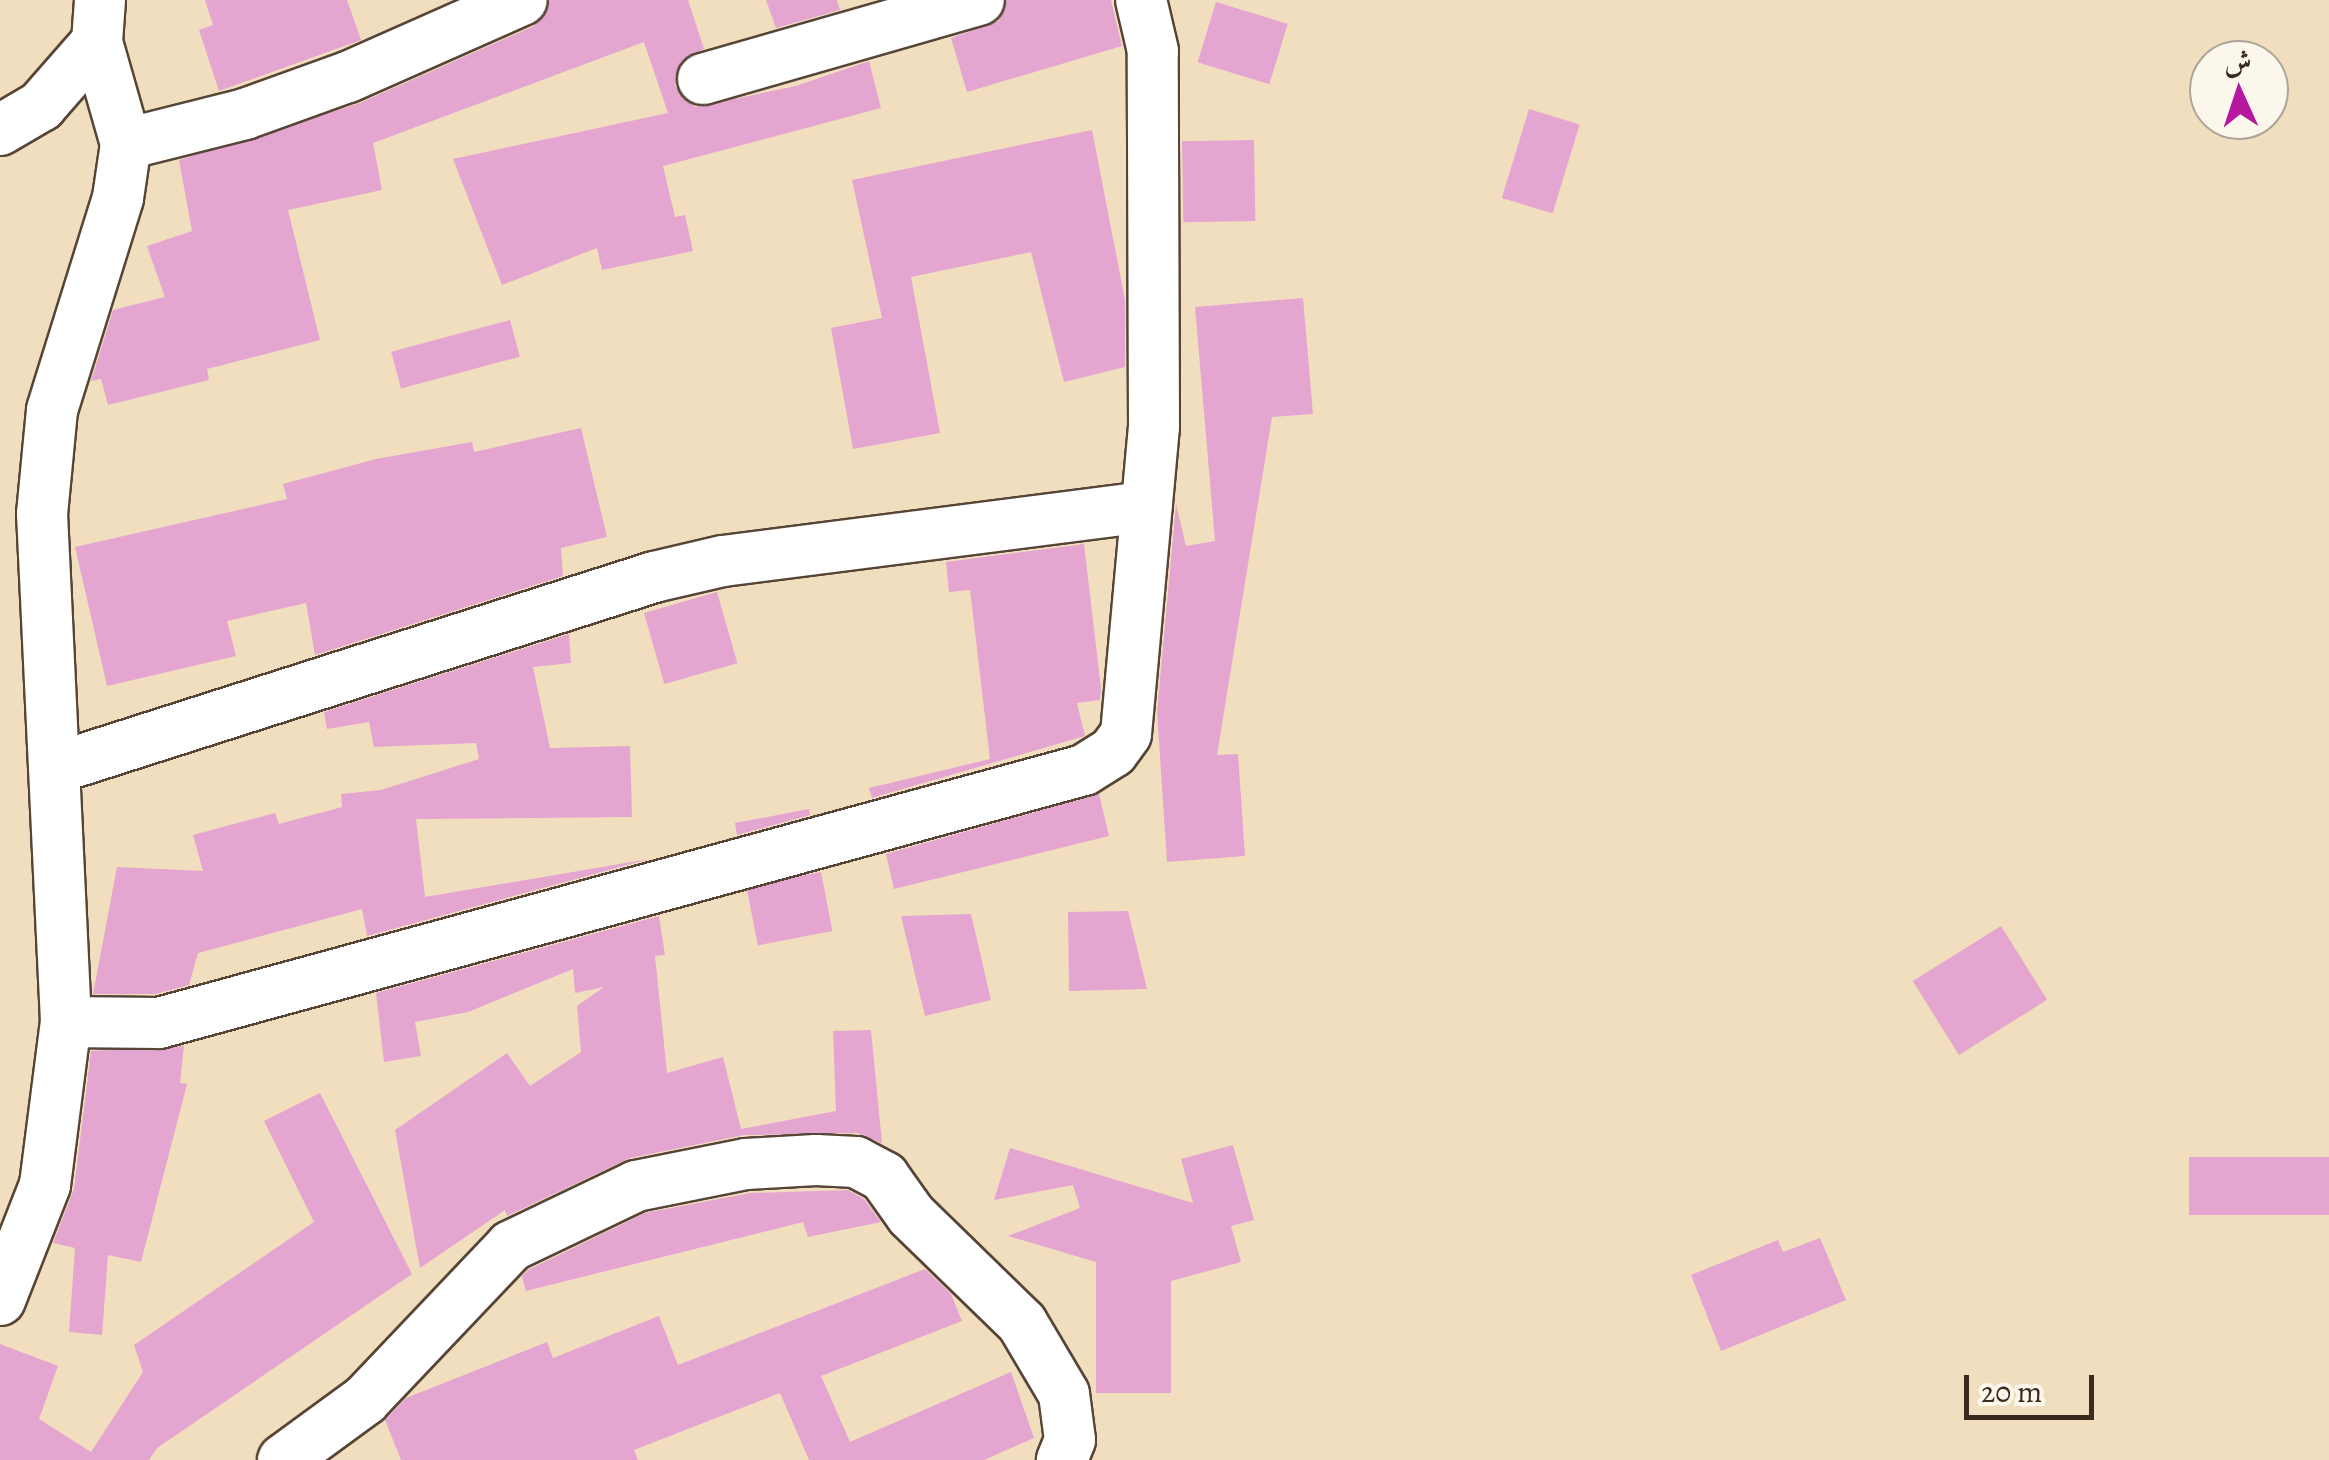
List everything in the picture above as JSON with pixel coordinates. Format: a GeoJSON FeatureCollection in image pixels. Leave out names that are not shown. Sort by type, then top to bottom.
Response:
{"type":"FeatureCollection","features":[{"type":"Feature","properties":{"kind":"street"},"geometry":{"type":"LineString","coordinates":[[126,144],[246,114],[331,83],[522,0]]}},
{"type":"Feature","properties":{"kind":"street"},"geometry":{"type":"LineString","coordinates":[[703,79],[979,0]]}},
{"type":"Feature","properties":{"kind":"street"},"geometry":{"type":"LineString","coordinates":[[66,1022],[159,1023],[1084,770],[1126,734],[1147,507],[1157,236],[1153,51],[1141,0]]}},
{"type":"Feature","properties":{"kind":"street"},"geometry":{"type":"LineString","coordinates":[[0,1300],[45,1185],[66,1022],[42,514],[52,410],[118,198],[126,144],[99,21]]}},
{"type":"Feature","properties":{"kind":"street"},"geometry":{"type":"LineString","coordinates":[[0,130],[40,106],[99,21]]}},
{"type":"Feature","properties":{"kind":"street"},"geometry":{"type":"LineString","coordinates":[[56,768],[654,577],[722,561],[1147,507]]}},
{"type":"Feature","properties":{"kind":"street"},"geometry":{"type":"LineString","coordinates":[[283,1460],[365,1400],[511,1246],[636,1186],[746,1164],[816,1160],[856,1162],[884,1177],[911,1216],[1022,1323],[1064,1394],[1070,1440],[1062,1460]]}},
{"type":"Feature","properties":{"kind":"building"},"geometry":{"type":"Polygon","coordinates":[[[205,0],[347,0],[361,40],[219,91],[199,30],[213,25],[205,0]]]}},
{"type":"Feature","properties":{"kind":"building"},"geometry":{"type":"Polygon","coordinates":[[[550,0],[688,0],[704,49],[682,60],[675,86],[695,107],[796,86],[869,61],[881,108],[663,166],[675,217],[685,215],[693,251],[602,270],[597,248],[502,285],[453,159],[668,113],[644,42],[373,143],[382,190],[288,210],[320,340],[207,369],[209,380],[108,405],[101,379],[91,381],[113,310],[165,297],[147,246],[192,231],[179,160],[360,103],[534,26],[550,0]]]}},
{"type":"Feature","properties":{"kind":"building"},"geometry":{"type":"Polygon","coordinates":[[[766,0],[837,0],[840,10],[776,28],[766,0]]]}},
{"type":"Feature","properties":{"kind":"building"},"geometry":{"type":"Polygon","coordinates":[[[1007,0],[1111,0],[1122,46],[967,92],[951,38],[999,21],[1007,0]]]}},
{"type":"Feature","properties":{"kind":"building"},"geometry":{"type":"Polygon","coordinates":[[[1216,2],[1288,24],[1269,84],[1198,62],[1216,2]]]}},
{"type":"Feature","properties":{"kind":"building"},"geometry":{"type":"Polygon","coordinates":[[[1529,109],[1580,124],[1552,213],[1502,198],[1529,109]]]}},
{"type":"Feature","properties":{"kind":"building"},"geometry":{"type":"Polygon","coordinates":[[[1092,130],[1125,300],[1125,367],[1064,382],[1031,252],[911,277],[940,433],[853,449],[831,328],[882,318],[852,180],[1092,130]]]}},
{"type":"Feature","properties":{"kind":"building"},"geometry":{"type":"Polygon","coordinates":[[[1254,140],[1255,221],[1183,222],[1182,141],[1254,140]]]}},
{"type":"Feature","properties":{"kind":"building"},"geometry":{"type":"Polygon","coordinates":[[[1303,298],[1313,414],[1272,417],[1217,755],[1238,754],[1245,856],[1167,862],[1157,712],[1176,504],[1186,546],[1215,541],[1195,307],[1303,298]]]}},
{"type":"Feature","properties":{"kind":"building"},"geometry":{"type":"Polygon","coordinates":[[[510,320],[520,357],[401,389],[391,352],[510,320]]]}},
{"type":"Feature","properties":{"kind":"building"},"geometry":{"type":"Polygon","coordinates":[[[581,428],[607,537],[561,548],[563,576],[315,655],[306,603],[227,621],[236,656],[107,686],[75,547],[287,499],[283,484],[376,459],[472,442],[474,452],[581,428]]]}},
{"type":"Feature","properties":{"kind":"building"},"geometry":{"type":"Polygon","coordinates":[[[1084,544],[1101,688],[1100,700],[1077,703],[1085,736],[872,798],[869,788],[990,759],[970,590],[949,592],[946,562],[1084,544]]]}},
{"type":"Feature","properties":{"kind":"building"},"geometry":{"type":"Polygon","coordinates":[[[717,592],[737,663],[664,684],[644,613],[717,592]]]}},
{"type":"Feature","properties":{"kind":"building"},"geometry":{"type":"Polygon","coordinates":[[[569,634],[571,663],[533,667],[550,748],[630,746],[632,817],[416,819],[425,897],[649,859],[367,936],[362,909],[198,953],[189,985],[155,994],[93,994],[117,867],[203,871],[193,835],[275,813],[279,824],[342,807],[341,794],[381,790],[479,759],[476,743],[374,747],[369,722],[327,729],[324,712],[569,634]]]}},
{"type":"Feature","properties":{"kind":"building"},"geometry":{"type":"Polygon","coordinates":[[[1099,794],[1109,836],[894,889],[886,854],[1099,794]]]}},
{"type":"Feature","properties":{"kind":"building"},"geometry":{"type":"Polygon","coordinates":[[[809,809],[810,815],[737,835],[735,823],[809,809]]]}},
{"type":"Feature","properties":{"kind":"building"},"geometry":{"type":"Polygon","coordinates":[[[821,872],[832,931],[758,945],[746,887],[821,872]]]}},
{"type":"Feature","properties":{"kind":"building"},"geometry":{"type":"Polygon","coordinates":[[[1128,911],[1147,989],[1069,991],[1068,912],[1128,911]]]}},
{"type":"Feature","properties":{"kind":"building"},"geometry":{"type":"Polygon","coordinates":[[[971,914],[991,1000],[925,1016],[901,916],[971,914]]]}},
{"type":"Feature","properties":{"kind":"building"},"geometry":{"type":"Polygon","coordinates":[[[659,916],[665,955],[655,956],[667,1073],[723,1057],[741,1129],[836,1111],[833,1031],[871,1030],[882,1143],[857,1133],[744,1135],[630,1158],[507,1216],[505,1210],[420,1268],[395,1130],[507,1053],[530,1086],[581,1052],[577,1006],[604,987],[575,993],[573,969],[468,1012],[415,1022],[421,1056],[384,1062],[376,993],[659,916]]]}},
{"type":"Feature","properties":{"kind":"building"},"geometry":{"type":"Polygon","coordinates":[[[2001,926],[2047,1000],[1959,1055],[1913,981],[2001,926]]]}},
{"type":"Feature","properties":{"kind":"building"},"geometry":{"type":"Polygon","coordinates":[[[184,1046],[180,1083],[187,1084],[141,1262],[108,1255],[102,1335],[69,1332],[75,1248],[53,1243],[74,1189],[91,1051],[184,1046]]]}},
{"type":"Feature","properties":{"kind":"building"},"geometry":{"type":"Polygon","coordinates":[[[320,1093],[412,1274],[157,1448],[149,1460],[0,1460],[0,1344],[58,1366],[39,1419],[91,1452],[143,1372],[134,1345],[314,1222],[264,1121],[320,1093]]]}},
{"type":"Feature","properties":{"kind":"building"},"geometry":{"type":"Polygon","coordinates":[[[1233,1145],[1254,1220],[1231,1226],[1241,1262],[1171,1281],[1171,1393],[1096,1393],[1096,1262],[1008,1236],[1080,1208],[1073,1185],[994,1200],[1010,1148],[1193,1203],[1181,1159],[1233,1145]]]}},
{"type":"Feature","properties":{"kind":"building"},"geometry":{"type":"Polygon","coordinates":[[[2189,1157],[2329,1157],[2329,1215],[2189,1215],[2189,1157]]]}},
{"type":"Feature","properties":{"kind":"building"},"geometry":{"type":"Polygon","coordinates":[[[848,1190],[864,1199],[881,1222],[808,1237],[803,1222],[526,1291],[522,1276],[528,1270],[645,1213],[750,1193],[848,1190]]]}},
{"type":"Feature","properties":{"kind":"building"},"geometry":{"type":"Polygon","coordinates":[[[1820,1238],[1846,1300],[1721,1351],[1691,1275],[1778,1240],[1783,1252],[1820,1238]]]}},
{"type":"Feature","properties":{"kind":"building"},"geometry":{"type":"Polygon","coordinates":[[[925,1269],[951,1294],[962,1321],[821,1376],[850,1442],[1011,1372],[1034,1438],[984,1460],[809,1460],[780,1393],[634,1450],[638,1460],[401,1460],[385,1420],[406,1398],[547,1342],[553,1358],[659,1316],[678,1365],[925,1269]]]}}]}
